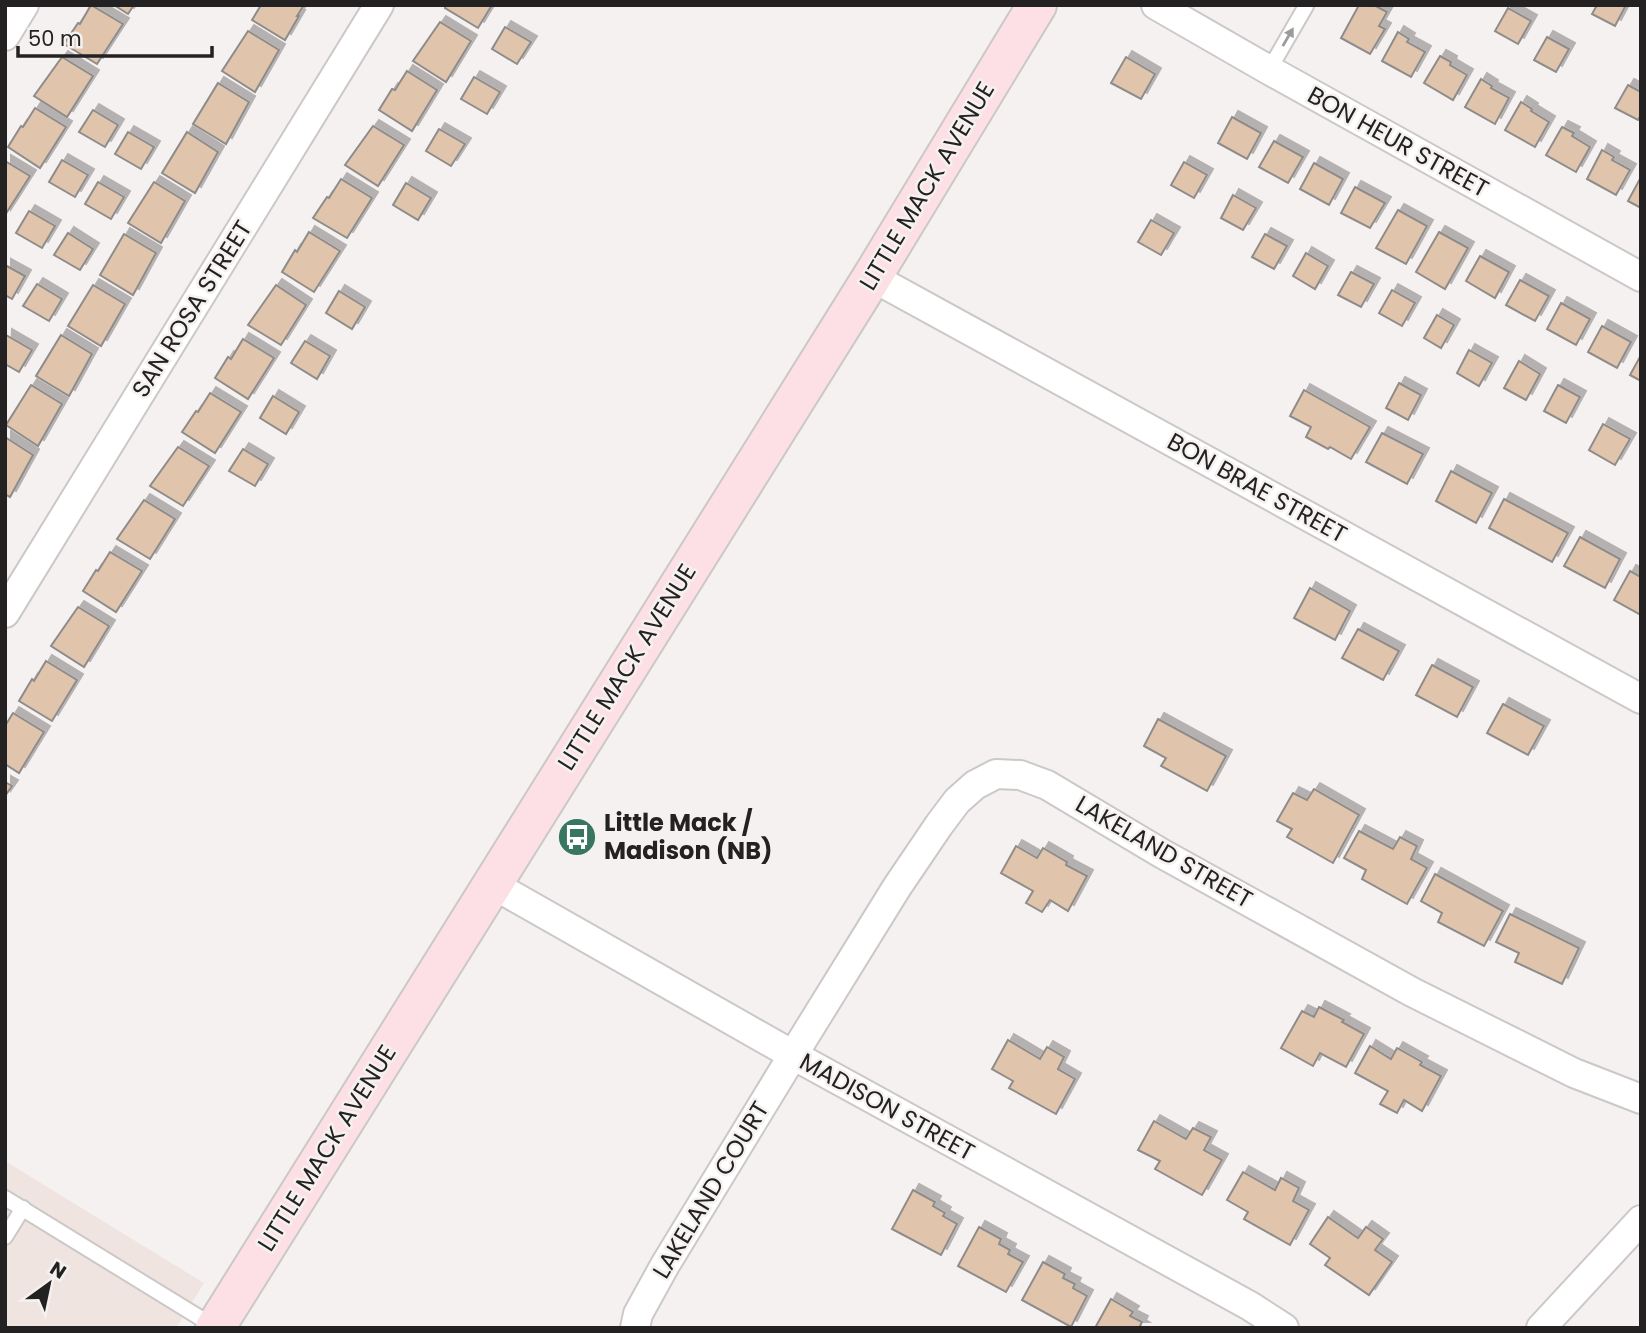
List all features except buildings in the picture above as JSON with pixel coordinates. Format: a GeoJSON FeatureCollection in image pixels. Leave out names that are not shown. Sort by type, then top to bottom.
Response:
{"type":"FeatureCollection","features":[{"type":"Feature","properties":{"kind":"main road","name":"LITTLE MACK AVENUE"},"geometry":{"type":"LineString","coordinates":[[215,1327],[872,277],[1037,5]]}},
{"type":"Feature","properties":{"kind":"street"},"geometry":{"type":"LineString","coordinates":[[5,36],[24,5]]}},
{"type":"Feature","properties":{"kind":"street","name":"SAN ROSA STREET"},"geometry":{"type":"LineString","coordinates":[[5,613],[379,5]]}},
{"type":"Feature","properties":{"kind":"street","name":"BON HEUR STREET"},"geometry":{"type":"LineString","coordinates":[[1156,5],[1186,13],[1269,70],[1641,277]]}},
{"type":"Feature","properties":{"kind":"street","name":"BON BRAE STREET"},"geometry":{"type":"LineString","coordinates":[[872,277],[1641,699]]}},
{"type":"Feature","properties":{"kind":"street","name":"LAKELAND STREET"},"geometry":{"type":"LineString","coordinates":[[793,1055],[897,887],[957,802],[975,785],[996,774],[1020,775],[1047,785],[1161,853],[1412,992],[1574,1073],[1641,1098]]}},
{"type":"Feature","properties":{"kind":"street","name":"MADISON STREET"},"geometry":{"type":"LineString","coordinates":[[492,884],[1284,1328]]}},
{"type":"Feature","properties":{"kind":"street","name":"LAKELAND COURT"},"geometry":{"type":"LineString","coordinates":[[635,1328],[638,1314],[665,1265],[793,1055]]}},
{"type":"Feature","properties":{"kind":"street"},"geometry":{"type":"LineString","coordinates":[[1541,1328],[1641,1220]]}},
{"type":"Feature","properties":{"kind":"lane"},"geometry":{"type":"LineString","coordinates":[[1269,70],[1305,6]]}},
{"type":"Feature","properties":{"kind":"lane"},"geometry":{"type":"LineString","coordinates":[[5,1198],[215,1327]]}},
{"type":"Feature","properties":{"kind":"lane"},"geometry":{"type":"LineString","coordinates":[[5,1237],[23,1208]]}},
{"type":"Feature","properties":{"kind":"shaded area"},"geometry":{"type":"Polygon","coordinates":[[[5,1161],[204,1283],[176,1328],[5,1328],[5,1161]]]}},
{"type":"Feature","properties":{"kind":"place","name":"Little Mack / Madison (NB)"},"geometry":{"type":"Point","coordinates":[577,837]}}]}
